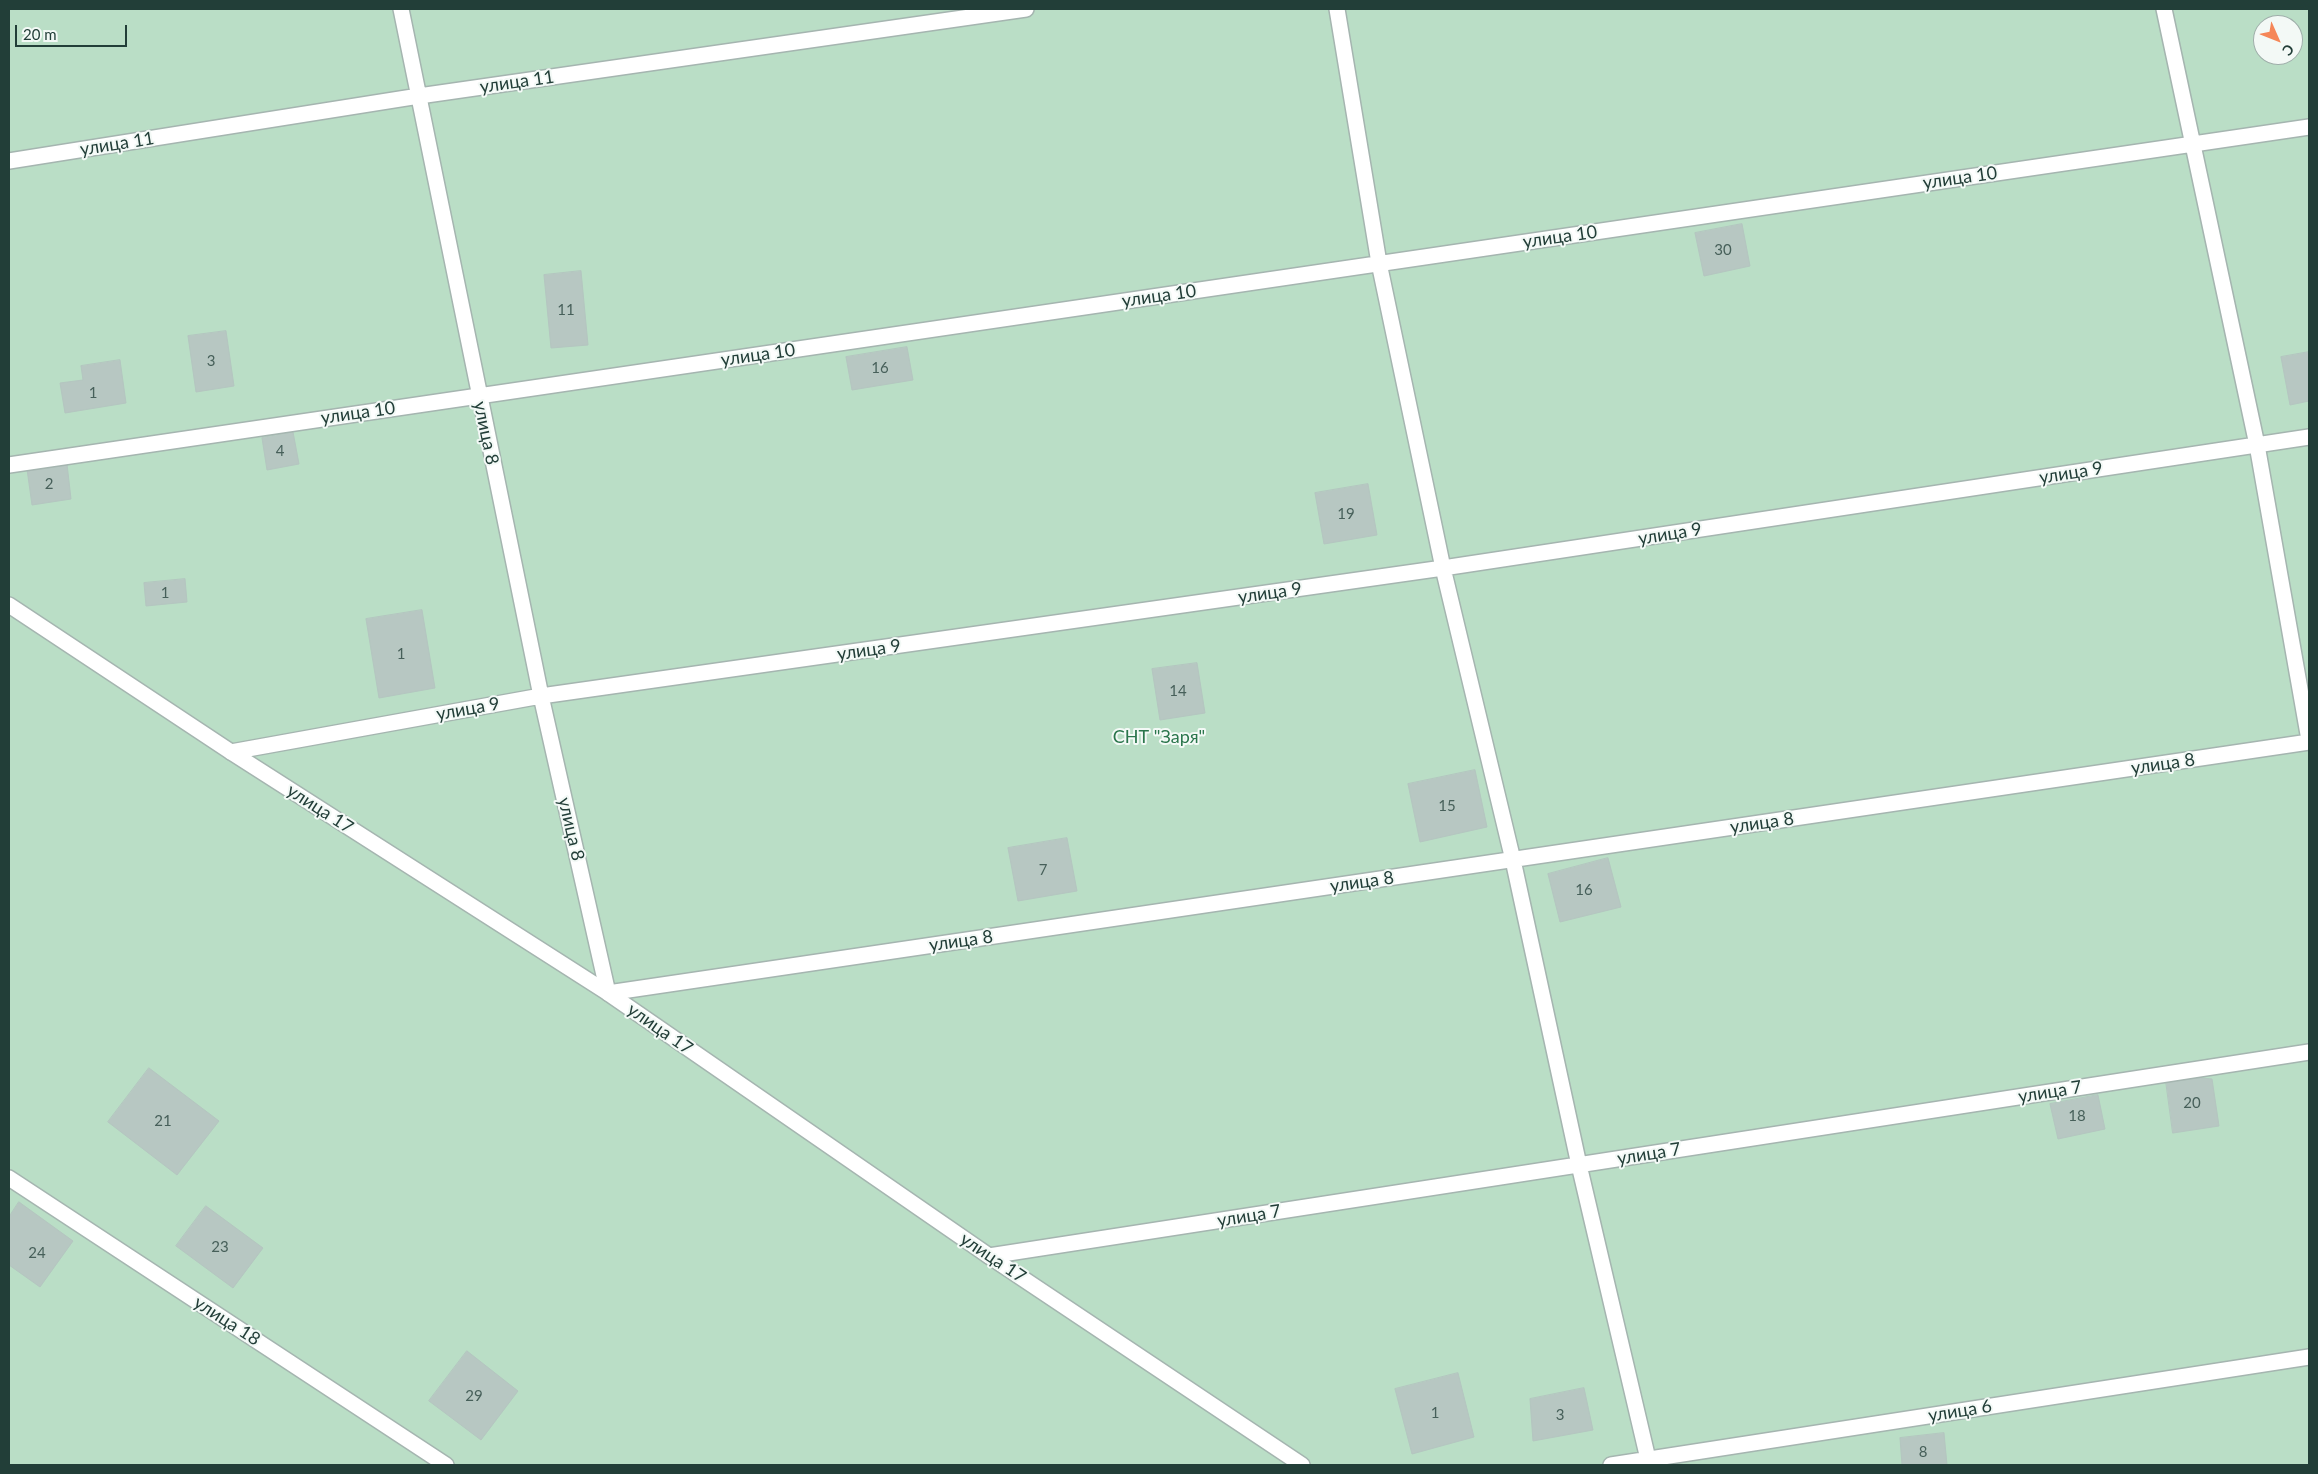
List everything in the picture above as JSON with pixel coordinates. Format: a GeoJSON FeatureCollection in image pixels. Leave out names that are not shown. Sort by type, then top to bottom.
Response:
{"type":"FeatureCollection","features":[{"type":"Feature","properties":{"kind":"street","name":"улица 8"},"geometry":{"type":"LineString","coordinates":[[401,9],[478,396],[541,696],[608,993],[2309,741]]}},
{"type":"Feature","properties":{"kind":"street","name":"улица 11"},"geometry":{"type":"LineString","coordinates":[[9,161],[419,96],[1026,9]]}},
{"type":"Feature","properties":{"kind":"street"},"geometry":{"type":"LineString","coordinates":[[1337,9],[1379,264],[1443,568],[1513,860],[1579,1165],[1648,1459]]}},
{"type":"Feature","properties":{"kind":"street"},"geometry":{"type":"LineString","coordinates":[[2164,9],[2257,445],[2309,741]]}},
{"type":"Feature","properties":{"kind":"street","name":"улица 10"},"geometry":{"type":"LineString","coordinates":[[9,465],[2309,127]]}},
{"type":"Feature","properties":{"kind":"street","name":"улица 9"},"geometry":{"type":"LineString","coordinates":[[231,752],[541,696],[1443,568],[2309,437]]}},
{"type":"Feature","properties":{"kind":"street","name":"улица 17"},"geometry":{"type":"LineString","coordinates":[[9,605],[231,752],[608,993],[989,1256],[1302,1465]]}},
{"type":"Feature","properties":{"kind":"street","name":"улица 7"},"geometry":{"type":"LineString","coordinates":[[989,1256],[2309,1052]]}},
{"type":"Feature","properties":{"kind":"street","name":"улица 18"},"geometry":{"type":"LineString","coordinates":[[9,1178],[446,1465]]}},
{"type":"Feature","properties":{"kind":"street","name":"улица 6"},"geometry":{"type":"LineString","coordinates":[[1611,1465],[2309,1357]]}},
{"type":"Feature","properties":{"kind":"green space","name":"СНТ \"Заря\""},"geometry":{"type":"Polygon","coordinates":[[[9,9],[2309,9],[2309,1465],[9,1465],[9,9]]]}},
{"type":"Feature","properties":{"kind":"building"},"geometry":{"type":"Polygon","coordinates":[[[1742,224],[1750,266],[1704,276],[1695,233],[1742,224]]]}},
{"type":"Feature","properties":{"kind":"building"},"geometry":{"type":"Polygon","coordinates":[[[581,271],[588,345],[551,348],[544,275],[581,271]]]}},
{"type":"Feature","properties":{"kind":"building"},"geometry":{"type":"Polygon","coordinates":[[[226,331],[234,386],[196,392],[188,336],[226,331]]]}},
{"type":"Feature","properties":{"kind":"building"},"geometry":{"type":"Polygon","coordinates":[[[907,347],[913,380],[852,390],[846,357],[907,347]]]}},
{"type":"Feature","properties":{"kind":"building"},"geometry":{"type":"Polygon","coordinates":[[[2309,352],[2309,401],[2290,405],[2281,357],[2309,352]]]}},
{"type":"Feature","properties":{"kind":"building"},"geometry":{"type":"Polygon","coordinates":[[[120,360],[126,403],[65,413],[60,383],[83,380],[81,366],[120,360]]]}},
{"type":"Feature","properties":{"kind":"building"},"geometry":{"type":"Polygon","coordinates":[[[293,432],[299,464],[267,470],[262,438],[293,432]]]}},
{"type":"Feature","properties":{"kind":"building"},"geometry":{"type":"Polygon","coordinates":[[[67,464],[71,499],[32,505],[27,469],[67,464]]]}},
{"type":"Feature","properties":{"kind":"building"},"geometry":{"type":"Polygon","coordinates":[[[1368,484],[1377,535],[1324,544],[1315,493],[1368,484]]]}},
{"type":"Feature","properties":{"kind":"building"},"geometry":{"type":"Polygon","coordinates":[[[185,579],[187,602],[146,606],[144,583],[185,579]]]}},
{"type":"Feature","properties":{"kind":"building"},"geometry":{"type":"Polygon","coordinates":[[[422,610],[435,688],[379,698],[366,619],[422,610]]]}},
{"type":"Feature","properties":{"kind":"building"},"geometry":{"type":"Polygon","coordinates":[[[1197,663],[1205,713],[1160,720],[1152,669],[1197,663]]]}},
{"type":"Feature","properties":{"kind":"building"},"geometry":{"type":"Polygon","coordinates":[[[1475,770],[1487,827],[1420,842],[1408,784],[1475,770]]]}},
{"type":"Feature","properties":{"kind":"building"},"geometry":{"type":"Polygon","coordinates":[[[1067,838],[1077,891],[1018,901],[1008,848],[1067,838]]]}},
{"type":"Feature","properties":{"kind":"building"},"geometry":{"type":"Polygon","coordinates":[[[1608,858],[1621,907],[1560,922],[1548,874],[1608,858]]]}},
{"type":"Feature","properties":{"kind":"building"},"geometry":{"type":"Polygon","coordinates":[[[149,1068],[219,1121],[177,1175],[108,1122],[149,1068]]]}},
{"type":"Feature","properties":{"kind":"building"},"geometry":{"type":"Polygon","coordinates":[[[2165,1074],[2212,1079],[2219,1126],[2173,1133],[2165,1074]]]}},
{"type":"Feature","properties":{"kind":"building"},"geometry":{"type":"Polygon","coordinates":[[[2098,1095],[2105,1129],[2058,1139],[2050,1104],[2098,1095]]]}},
{"type":"Feature","properties":{"kind":"building"},"geometry":{"type":"Polygon","coordinates":[[[19,1202],[73,1241],[40,1287],[9,1265],[9,1217],[19,1202]]]}},
{"type":"Feature","properties":{"kind":"building"},"geometry":{"type":"Polygon","coordinates":[[[206,1206],[263,1248],[233,1288],[176,1246],[206,1206]]]}},
{"type":"Feature","properties":{"kind":"building"},"geometry":{"type":"Polygon","coordinates":[[[467,1351],[518,1391],[481,1440],[429,1401],[467,1351]]]}},
{"type":"Feature","properties":{"kind":"building"},"geometry":{"type":"Polygon","coordinates":[[[1458,1373],[1474,1437],[1412,1454],[1395,1389],[1458,1373]]]}},
{"type":"Feature","properties":{"kind":"building"},"geometry":{"type":"Polygon","coordinates":[[[1584,1388],[1593,1430],[1533,1441],[1530,1399],[1584,1388]]]}},
{"type":"Feature","properties":{"kind":"building"},"geometry":{"type":"Polygon","coordinates":[[[1944,1433],[1947,1465],[1902,1465],[1900,1438],[1944,1433]]]}}]}
